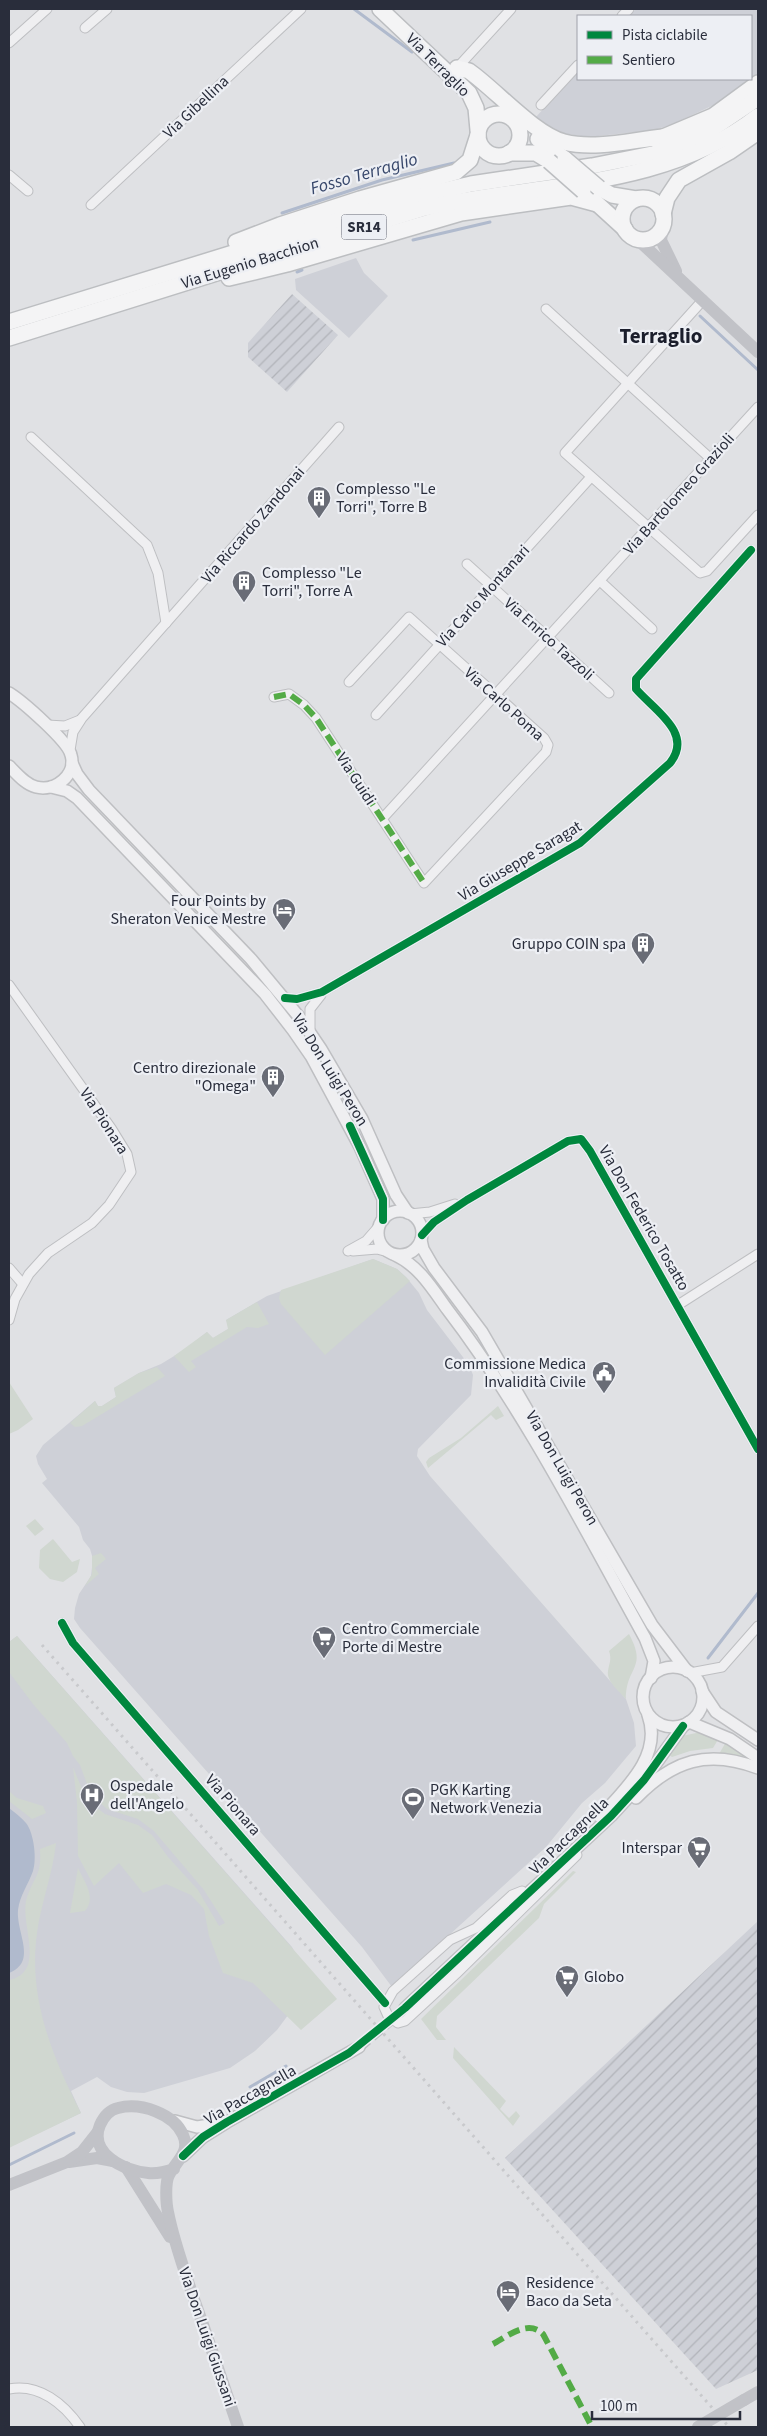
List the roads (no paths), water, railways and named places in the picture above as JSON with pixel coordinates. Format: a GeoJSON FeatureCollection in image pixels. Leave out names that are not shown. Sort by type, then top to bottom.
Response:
{"type":"FeatureCollection","features":[{"type":"Feature","properties":{"kind":"main road","name":"Via Terraglio"},"geometry":{"type":"LineString","coordinates":[[380,9],[469,92],[476,108],[478,133]]}},
{"type":"Feature","properties":{"kind":"main road","name":"Via Terraglio"},"geometry":{"type":"LineString","coordinates":[[392,9],[458,68],[556,163],[583,186],[601,190],[630,233],[669,270],[680,277]]}},
{"type":"Feature","properties":{"kind":"main road"},"geometry":{"type":"LineString","coordinates":[[458,68],[469,71],[482,80],[540,130],[562,142],[587,145],[663,138]]}},
{"type":"Feature","properties":{"kind":"main road","name":"SR14"},"geometry":{"type":"LineString","coordinates":[[556,163],[573,153],[607,152],[635,147],[663,138],[715,115],[758,83]]}},
{"type":"Feature","properties":{"kind":"main road"},"geometry":{"type":"LineString","coordinates":[[556,163],[592,166],[641,157],[673,148],[723,123],[758,98]]}},
{"type":"Feature","properties":{"kind":"main road"},"geometry":{"type":"LineString","coordinates":[[176,278],[215,251],[280,225],[456,172],[470,160],[478,133],[483,121],[488,117],[498,114],[513,120],[519,140],[509,153],[498,156],[490,154],[481,146],[478,133]]}},
{"type":"Feature","properties":{"kind":"main road","name":"Via Eugenio Bacchion"},"geometry":{"type":"LineString","coordinates":[[9,322],[176,278],[421,209],[475,198],[554,186],[583,186],[601,190],[646,171],[683,159],[725,138],[758,116]]}},
{"type":"Feature","properties":{"kind":"main road"},"geometry":{"type":"LineString","coordinates":[[663,220],[655,201],[648,198],[636,199],[625,210],[622,217],[630,233],[652,238],[663,220],[667,198],[679,180],[729,152],[758,132]]}},
{"type":"Feature","properties":{"kind":"main road","name":"Via Terraglio"},"geometry":{"type":"LineString","coordinates":[[509,153],[536,153],[601,190],[612,195],[636,199]]}},
{"type":"Feature","properties":{"kind":"main road","name":"Via Eugenio Bacchion"},"geometry":{"type":"LineString","coordinates":[[9,338],[176,278],[415,197],[556,163]]}},
{"type":"Feature","properties":{"kind":"main road"},"geometry":{"type":"LineString","coordinates":[[176,278],[235,277],[461,213],[571,198],[601,190]]}},
{"type":"Feature","properties":{"kind":"main road","name":"Via Terraglio"},"geometry":{"type":"LineString","coordinates":[[663,220],[661,240],[680,277],[698,306],[758,351]]}},
{"type":"Feature","properties":{"kind":"main road"},"geometry":{"type":"LineString","coordinates":[[9,2185],[67,2162],[82,2152],[97,2133],[102,2120],[108,2113],[127,2106],[155,2111],[175,2121],[184,2137],[186,2147],[183,2156],[174,2169],[148,2173],[126,2167],[114,2161],[101,2149],[97,2133]]}},
{"type":"Feature","properties":{"kind":"main road"},"geometry":{"type":"LineString","coordinates":[[67,2162],[97,2158],[114,2161]]}},
{"type":"Feature","properties":{"kind":"main road","name":"Via Don Luigi Giussani"},"geometry":{"type":"LineString","coordinates":[[126,2167],[175,2246]]}},
{"type":"Feature","properties":{"kind":"main road","name":"Via Don Luigi Giussani"},"geometry":{"type":"LineString","coordinates":[[174,2169],[168,2176],[167,2209],[175,2246],[238,2427]]}},
{"type":"Feature","properties":{"kind":"main road"},"geometry":{"type":"LineString","coordinates":[[698,2427],[758,2392]]}},
{"type":"Feature","properties":{"kind":"street"},"geometry":{"type":"LineString","coordinates":[[9,43],[48,9]]}},
{"type":"Feature","properties":{"kind":"street"},"geometry":{"type":"LineString","coordinates":[[85,28],[107,9]]}},
{"type":"Feature","properties":{"kind":"street","name":"Via Gibellina"},"geometry":{"type":"LineString","coordinates":[[91,205],[301,9]]}},
{"type":"Feature","properties":{"kind":"street"},"geometry":{"type":"LineString","coordinates":[[458,68],[511,9]]}},
{"type":"Feature","properties":{"kind":"street"},"geometry":{"type":"LineString","coordinates":[[540,105],[577,66]]}},
{"type":"Feature","properties":{"kind":"street"},"geometry":{"type":"LineString","coordinates":[[9,174],[28,191]]}},
{"type":"Feature","properties":{"kind":"street"},"geometry":{"type":"LineString","coordinates":[[698,306],[565,453],[700,574],[707,571],[758,515]]}},
{"type":"Feature","properties":{"kind":"street"},"geometry":{"type":"LineString","coordinates":[[546,309],[711,459]]}},
{"type":"Feature","properties":{"kind":"street","name":"Via Bartolomeo Grazioli"},"geometry":{"type":"LineString","coordinates":[[382,819],[758,407]]}},
{"type":"Feature","properties":{"kind":"street","name":"Via Riccardo Zandonai"},"geometry":{"type":"LineString","coordinates":[[70,750],[73,732],[82,718],[339,427]]}},
{"type":"Feature","properties":{"kind":"street"},"geometry":{"type":"LineString","coordinates":[[31,437],[147,545],[158,574],[166,622]]}},
{"type":"Feature","properties":{"kind":"street","name":"Via Carlo Montanari"},"geometry":{"type":"LineString","coordinates":[[376,715],[591,477]]}},
{"type":"Feature","properties":{"kind":"street","name":"Via Giuseppe Saragat"},"geometry":{"type":"LineString","coordinates":[[284,998],[297,999],[322,992],[580,843],[670,763],[677,750],[677,734],[671,725],[636,689],[636,679],[751,550]]}},
{"type":"Feature","properties":{"kind":"street","name":"Via Enrico Tazzoli"},"geometry":{"type":"LineString","coordinates":[[467,564],[609,693]]}},
{"type":"Feature","properties":{"kind":"street"},"geometry":{"type":"LineString","coordinates":[[600,581],[652,629]]}},
{"type":"Feature","properties":{"kind":"street","name":"Via Carlo Poma"},"geometry":{"type":"LineString","coordinates":[[350,682],[409,617],[544,738],[548,745],[546,752],[424,883]]}},
{"type":"Feature","properties":{"kind":"street"},"geometry":{"type":"LineString","coordinates":[[9,693],[70,750]]}},
{"type":"Feature","properties":{"kind":"street","name":"Via Guidi"},"geometry":{"type":"LineString","coordinates":[[274,697],[289,694],[304,705],[316,718],[424,883]]}},
{"type":"Feature","properties":{"kind":"street","name":"Via Riccardo Zandonai"},"geometry":{"type":"LineString","coordinates":[[44,724],[54,727],[65,726],[82,718]]}},
{"type":"Feature","properties":{"kind":"street","name":"Via Don Luigi Peron"},"geometry":{"type":"LineString","coordinates":[[70,750],[72,763],[84,785],[250,959],[310,1031],[362,1119],[396,1195],[409,1213]]}},
{"type":"Feature","properties":{"kind":"street"},"geometry":{"type":"LineString","coordinates":[[51,787],[65,778],[72,763]]}},
{"type":"Feature","properties":{"kind":"street","name":"Via Don Luigi Peron"},"geometry":{"type":"LineString","coordinates":[[9,766],[37,788],[51,787],[67,791],[76,798],[282,1014],[311,1056],[360,1147],[382,1199],[381,1222]]}},
{"type":"Feature","properties":{"kind":"street","name":"Via Pionara"},"geometry":{"type":"LineString","coordinates":[[9,985],[111,1128],[127,1154],[131,1172],[109,1205],[92,1223],[48,1253],[22,1283],[9,1320]]}},
{"type":"Feature","properties":{"kind":"street"},"geometry":{"type":"LineString","coordinates":[[310,1031],[310,1009],[322,992]]}},
{"type":"Feature","properties":{"kind":"street","name":"Via Don Federico Tosatto"},"geometry":{"type":"LineString","coordinates":[[422,1237],[434,1222],[468,1200],[568,1141],[581,1139],[588,1146],[758,1449]]}},
{"type":"Feature","properties":{"kind":"street","name":"Via Don Federico Tosatto"},"geometry":{"type":"LineString","coordinates":[[409,1213],[430,1212],[468,1200]]}},
{"type":"Feature","properties":{"kind":"street"},"geometry":{"type":"LineString","coordinates":[[395,1212],[409,1213],[420,1222],[422,1237],[412,1252],[403,1255],[376,1249],[348,1251],[366,1241],[381,1222],[395,1212]]}},
{"type":"Feature","properties":{"kind":"street"},"geometry":{"type":"LineString","coordinates":[[381,1222],[379,1240],[392,1253]]}},
{"type":"Feature","properties":{"kind":"street","name":"Via Don Luigi Peron"},"geometry":{"type":"LineString","coordinates":[[422,1237],[423,1249],[434,1268],[482,1332],[652,1625],[688,1672]]}},
{"type":"Feature","properties":{"kind":"street","name":"Via Don Luigi Peron"},"geometry":{"type":"LineString","coordinates":[[392,1253],[417,1269],[473,1342],[514,1408],[645,1638],[654,1661],[651,1678]]}},
{"type":"Feature","properties":{"kind":"street"},"geometry":{"type":"LineString","coordinates":[[678,1305],[758,1254]]}},
{"type":"Feature","properties":{"kind":"street"},"geometry":{"type":"LineString","coordinates":[[9,1268],[22,1283]]}},
{"type":"Feature","properties":{"kind":"street","name":"Via Pionara"},"geometry":{"type":"LineString","coordinates":[[62,1623],[73,1643],[385,2003],[385,2012],[394,2021],[402,2023],[410,2017],[565,1867],[596,1836],[608,1819]]}},
{"type":"Feature","properties":{"kind":"street"},"geometry":{"type":"LineString","coordinates":[[688,1672],[722,1667],[758,1626]]}},
{"type":"Feature","properties":{"kind":"street"},"geometry":{"type":"LineString","coordinates":[[702,1690],[702,1705],[695,1718],[686,1724],[667,1727],[653,1720],[648,1714],[643,1696],[651,1678],[665,1669],[676,1668],[688,1672],[697,1680],[716,1712],[758,1740]]}},
{"type":"Feature","properties":{"kind":"street","name":"Via Paccagnella"},"geometry":{"type":"LineString","coordinates":[[461,1954],[522,1891],[592,1826],[640,1770],[651,1747],[652,1728],[648,1714]]}},
{"type":"Feature","properties":{"kind":"street"},"geometry":{"type":"LineString","coordinates":[[686,1724],[730,1739],[758,1758]]}},
{"type":"Feature","properties":{"kind":"street","name":"Via Paccagnella"},"geometry":{"type":"LineString","coordinates":[[405,2008],[608,1819],[644,1780],[686,1724]]}},
{"type":"Feature","properties":{"kind":"street"},"geometry":{"type":"LineString","coordinates":[[608,1819],[625,1810],[653,1782],[684,1764],[714,1758],[728,1759],[758,1768]]}},
{"type":"Feature","properties":{"kind":"street"},"geometry":{"type":"LineString","coordinates":[[385,2003],[393,1991],[450,1940],[471,1931],[512,1895],[522,1891]]}},
{"type":"Feature","properties":{"kind":"street","name":"Via Paccagnella"},"geometry":{"type":"LineString","coordinates":[[183,2156],[203,2137],[227,2122],[359,2046]]}},
{"type":"Feature","properties":{"kind":"street","name":"Via Paccagnella"},"geometry":{"type":"LineString","coordinates":[[175,2121],[197,2127],[227,2122]]}},
{"type":"Feature","properties":{"kind":"street"},"geometry":{"type":"LineString","coordinates":[[9,2389],[31,2390],[52,2398],[65,2408],[80,2427]]}},
{"type":"Feature","properties":{"kind":"water"},"geometry":{"type":"Polygon","coordinates":[[[9,1808],[29,1827],[33,1839],[35,1860],[33,1871],[22,1895],[18,1910],[24,1954],[18,1968],[9,1973],[9,1808]]]}},
{"type":"Feature","properties":{"kind":"waterway","name":"Fosso Terraglio"},"geometry":{"type":"LineString","coordinates":[[354,9],[412,52]]}},
{"type":"Feature","properties":{"kind":"waterway","name":"Fosso Terraglio"},"geometry":{"type":"LineString","coordinates":[[282,213],[382,180],[454,163]]}},
{"type":"Feature","properties":{"kind":"waterway","name":"Fosso Terraglio"},"geometry":{"type":"LineString","coordinates":[[413,240],[490,222]]}},
{"type":"Feature","properties":{"kind":"waterway","name":"Fosso Terraglio"},"geometry":{"type":"LineString","coordinates":[[297,272],[302,270]]}},
{"type":"Feature","properties":{"kind":"waterway","name":"Fosso Terraglio"},"geometry":{"type":"LineString","coordinates":[[700,316],[758,370]]}},
{"type":"Feature","properties":{"kind":"waterway"},"geometry":{"type":"LineString","coordinates":[[708,1658],[758,1593]]}},
{"type":"Feature","properties":{"kind":"waterway"},"geometry":{"type":"LineString","coordinates":[[250,2087],[286,2066]]}},
{"type":"Feature","properties":{"kind":"waterway"},"geometry":{"type":"LineString","coordinates":[[9,2165],[74,2133]]}},
{"type":"Feature","properties":{"kind":"tunnel"},"geometry":{"type":"LineString","coordinates":[[359,2047],[405,2008]]}},
{"type":"Feature","properties":{"kind":"railway"},"geometry":{"type":"LineString","coordinates":[[42,1645],[729,2427]]}},
{"type":"Feature","properties":{"kind":"place","name":"Complesso \"Le Torri\", Torre B"},"geometry":{"type":"Point","coordinates":[319,519]}},
{"type":"Feature","properties":{"kind":"place","name":"Complesso \"Le Torri\", Torre A"},"geometry":{"type":"Point","coordinates":[244,603]}},
{"type":"Feature","properties":{"kind":"place","name":"Four Points by Sheraton Venice Mestre"},"geometry":{"type":"Point","coordinates":[284,931]}},
{"type":"Feature","properties":{"kind":"place","name":"Gruppo COIN spa"},"geometry":{"type":"Point","coordinates":[643,965]}},
{"type":"Feature","properties":{"kind":"place","name":"Centro direzionale \"Omega\""},"geometry":{"type":"Point","coordinates":[273,1098]}},
{"type":"Feature","properties":{"kind":"place","name":"Commissione Medica Invalidità Civile"},"geometry":{"type":"Point","coordinates":[604,1394]}},
{"type":"Feature","properties":{"kind":"place","name":"Centro Commerciale Porte di Mestre"},"geometry":{"type":"Point","coordinates":[324,1659]}},
{"type":"Feature","properties":{"kind":"place","name":"Ospedale dell'Angelo"},"geometry":{"type":"Point","coordinates":[92,1816]}},
{"type":"Feature","properties":{"kind":"place","name":"PGK Karting Network Venezia"},"geometry":{"type":"Point","coordinates":[413,1820]}},
{"type":"Feature","properties":{"kind":"place","name":"Interspar"},"geometry":{"type":"Point","coordinates":[699,1869]}},
{"type":"Feature","properties":{"kind":"place","name":"Globo"},"geometry":{"type":"Point","coordinates":[567,1998]}},
{"type":"Feature","properties":{"kind":"place","name":"Residence Baco da Seta"},"geometry":{"type":"Point","coordinates":[508,2313]}},
{"type":"Feature","properties":{"kind":"district","name":"Terraglio"},"geometry":{"type":"Point","coordinates":[661,336]}}]}
